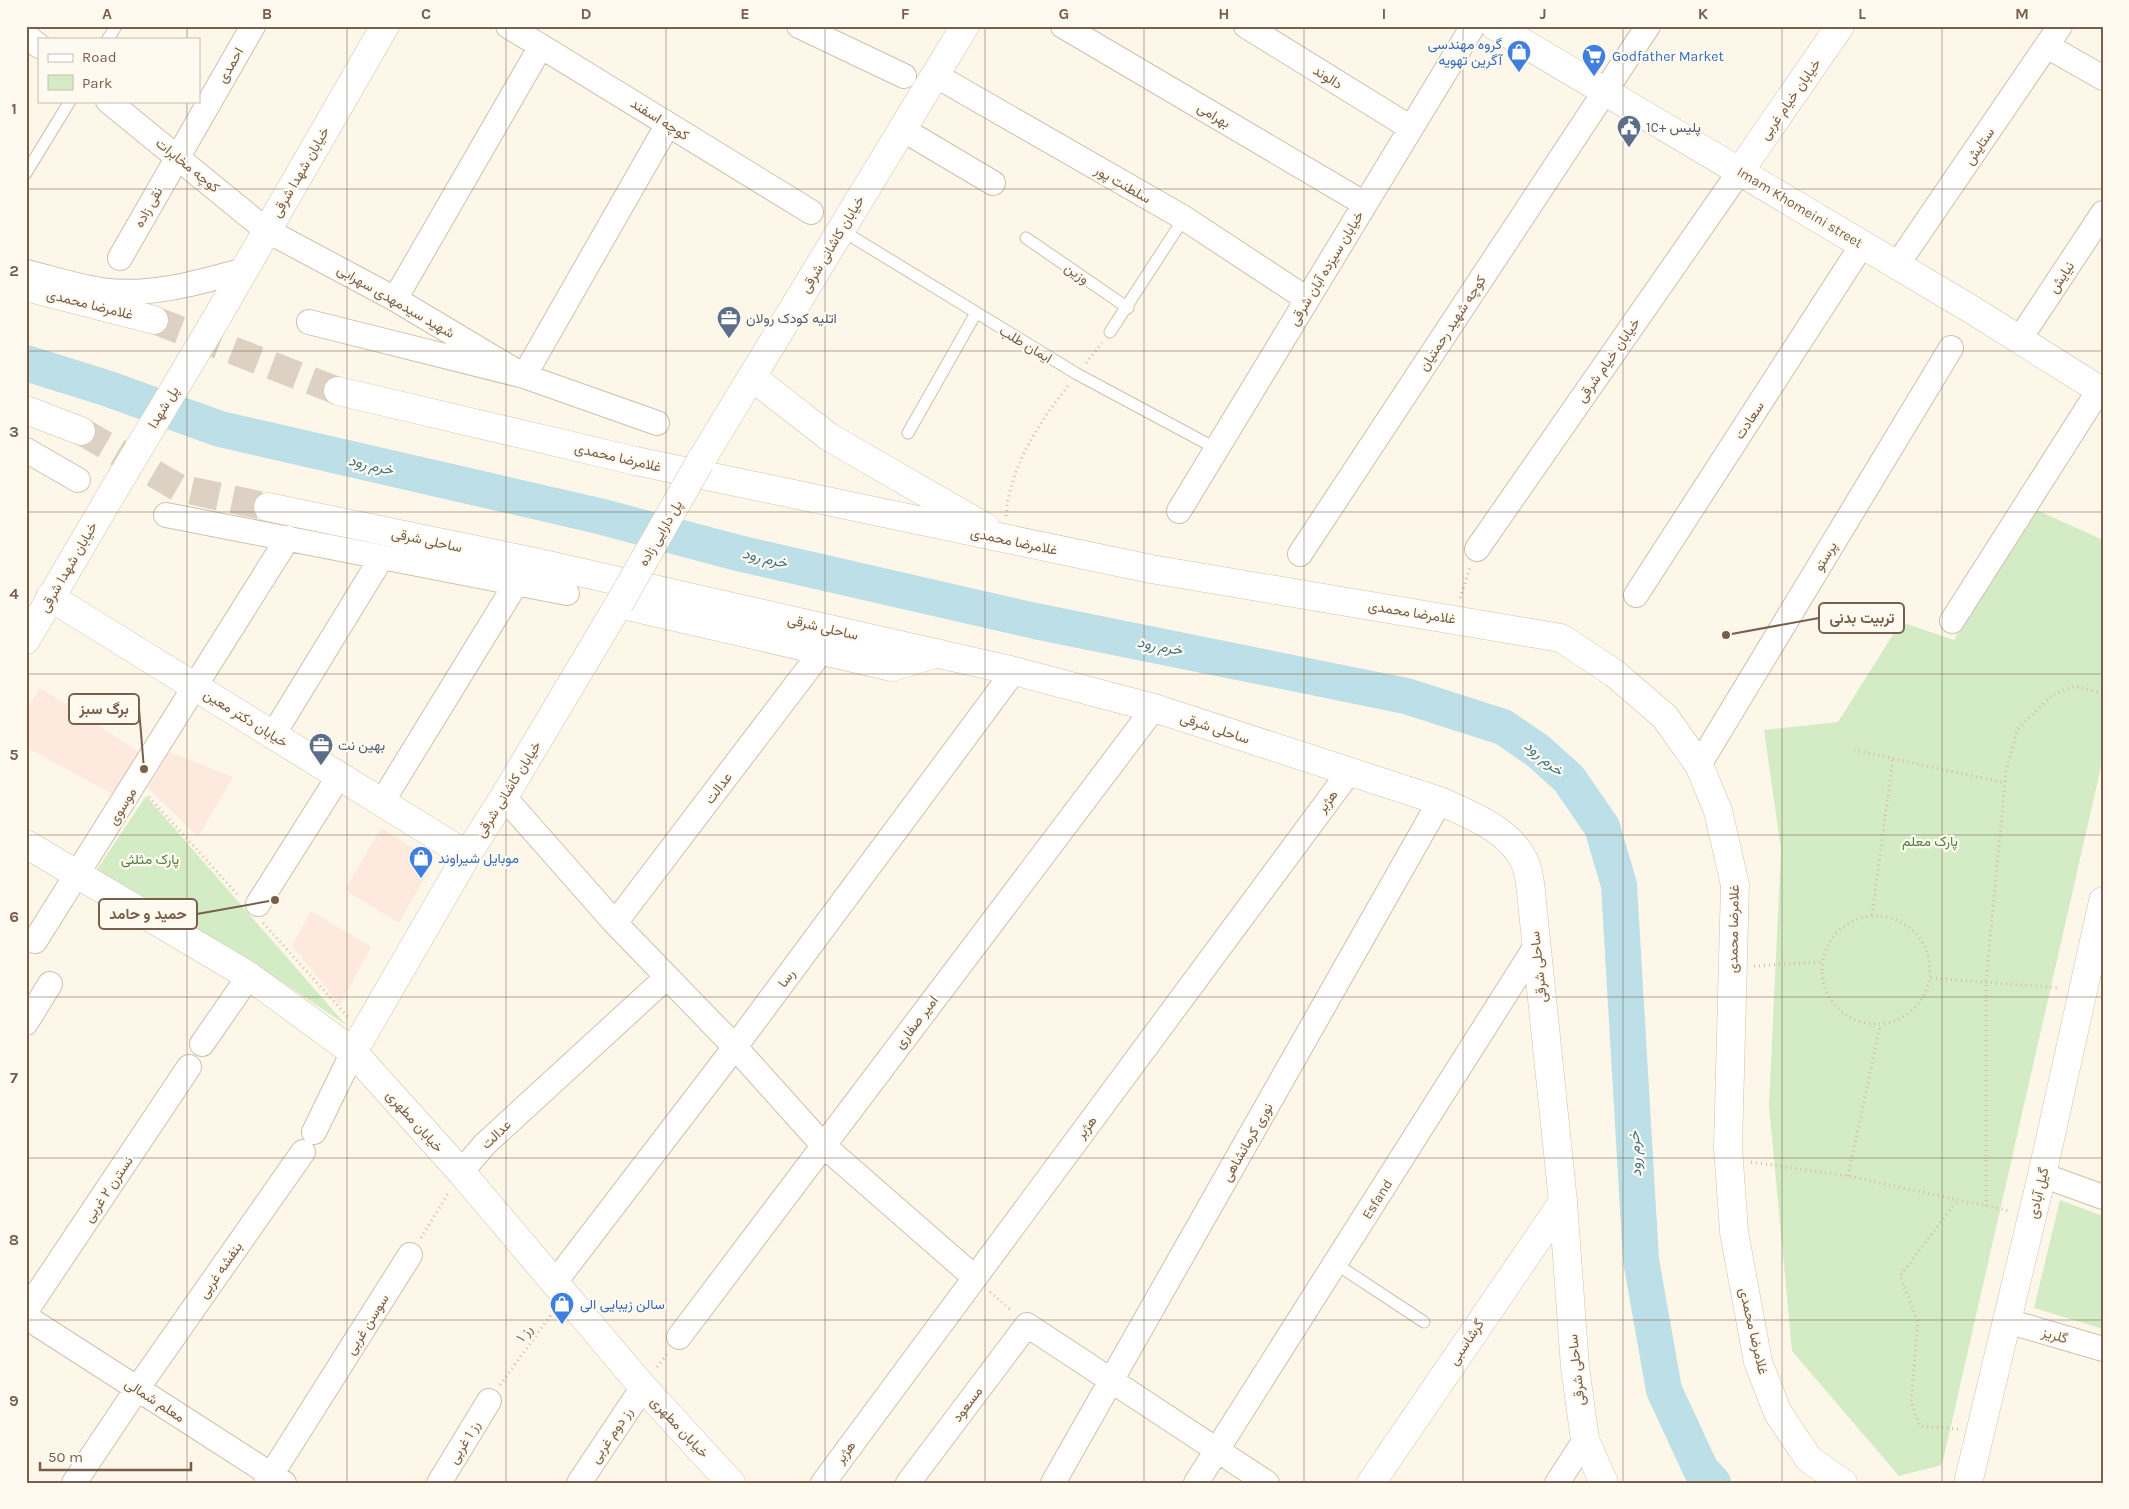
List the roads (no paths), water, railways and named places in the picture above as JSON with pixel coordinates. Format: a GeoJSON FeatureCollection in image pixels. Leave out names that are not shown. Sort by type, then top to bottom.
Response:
{"type":"FeatureCollection","features":[{"type":"Feature","properties":{"kind":"main road","name":"خیابان شهدا شرقی"},"geometry":{"type":"LineString","coordinates":[[216,319],[385,26]]}},
{"type":"Feature","properties":{"kind":"main road","name":"خیابان کاشانی شرقی"},"geometry":{"type":"LineString","coordinates":[[700,462],[965,26]]}},
{"type":"Feature","properties":{"kind":"main road","name":"Imam Khomeini street"},"geometry":{"type":"LineString","coordinates":[[1495,26],[1897,265],[2101,391]]}},
{"type":"Feature","properties":{"kind":"main road","name":"خیابان خیام غربی"},"geometry":{"type":"LineString","coordinates":[[1740,171],[1840,26]]}},
{"type":"Feature","properties":{"kind":"main road","name":"غلامرضا محمدی"},"geometry":{"type":"LineString","coordinates":[[26,287],[154,320]]}},
{"type":"Feature","properties":{"kind":"main road","name":"پل شهدا"},"geometry":{"type":"LineString","coordinates":[[111,496],[216,319]]}},
{"type":"Feature","properties":{"kind":"main road"},"geometry":{"type":"LineString","coordinates":[[752,377],[829,438],[1006,539]]}},
{"type":"Feature","properties":{"kind":"main road","name":"غلامرضا محمدی"},"geometry":{"type":"LineString","coordinates":[[338,391],[636,461],[1151,569],[1560,638],[1614,673],[1665,717],[1698,765],[1718,811],[1735,885],[1729,1159],[1734,1232],[1758,1362],[1778,1413],[1809,1459],[1843,1483]]}},
{"type":"Feature","properties":{"kind":"main road"},"geometry":{"type":"LineString","coordinates":[[26,410],[81,431]]}},
{"type":"Feature","properties":{"kind":"main road","name":"پل دارایی زاده"},"geometry":{"type":"LineString","coordinates":[[619,604],[700,462]]}},
{"type":"Feature","properties":{"kind":"main road","name":"خیابان شهدا شرقی"},"geometry":{"type":"LineString","coordinates":[[26,640],[111,496]]}},
{"type":"Feature","properties":{"kind":"main road","name":"ساحلی شرقی"},"geometry":{"type":"LineString","coordinates":[[268,507],[536,562],[939,653],[1154,708],[1440,801],[1482,820],[1509,839],[1526,865],[1531,892],[1563,1202],[1575,1367],[1585,1440],[1604,1483]]}},
{"type":"Feature","properties":{"kind":"main road","name":"خیابان دکتر معین"},"geometry":{"type":"LineString","coordinates":[[50,597],[467,855]]}},
{"type":"Feature","properties":{"kind":"main road","name":"خیابان کاشانی شرقی"},"geometry":{"type":"LineString","coordinates":[[353,1052],[467,855],[504,797],[619,604]]}},
{"type":"Feature","properties":{"kind":"main road"},"geometry":{"type":"LineString","coordinates":[[619,604],[892,667],[939,653]]}},
{"type":"Feature","properties":{"kind":"main road","name":"خیابان مطهری"},"geometry":{"type":"LineString","coordinates":[[26,844],[249,976],[353,1052],[461,1172],[643,1387],[731,1483]]}},
{"type":"Feature","properties":{"kind":"main road","name":"گیل آبادی"},"geometry":{"type":"LineString","coordinates":[[1968,1483],[2033,1216],[2103,902]]}},
{"type":"Feature","properties":{"kind":"main road","name":"گرشاسبی"},"geometry":{"type":"LineString","coordinates":[[1371,1483],[1563,1202]]}},
{"type":"Feature","properties":{"kind":"street","name":"احمدی"},"geometry":{"type":"LineString","coordinates":[[177,156],[253,26]]}},
{"type":"Feature","properties":{"kind":"street","name":"کوچه اسفند"},"geometry":{"type":"LineString","coordinates":[[508,26],[812,212]]}},
{"type":"Feature","properties":{"kind":"street"},"geometry":{"type":"LineString","coordinates":[[799,26],[904,76]]}},
{"type":"Feature","properties":{"kind":"street","name":"بهرامی"},"geometry":{"type":"LineString","coordinates":[[1063,26],[1365,204]]}},
{"type":"Feature","properties":{"kind":"street","name":"دالوند"},"geometry":{"type":"LineString","coordinates":[[1246,26],[1411,128]]}},
{"type":"Feature","properties":{"kind":"street","name":"خیابان سیزده آبان شرقی"},"geometry":{"type":"LineString","coordinates":[[1179,510],[1473,26]]}},
{"type":"Feature","properties":{"kind":"street","name":"کوچه شهید رحمتیان"},"geometry":{"type":"LineString","coordinates":[[1300,554],[1648,26]]}},
{"type":"Feature","properties":{"kind":"street","name":"ستایش"},"geometry":{"type":"LineString","coordinates":[[1897,265],[2060,26]]}},
{"type":"Feature","properties":{"kind":"street"},"geometry":{"type":"LineString","coordinates":[[26,36],[38,45]]}},
{"type":"Feature","properties":{"kind":"street"},"geometry":{"type":"LineString","coordinates":[[395,299],[541,46]]}},
{"type":"Feature","properties":{"kind":"street"},"geometry":{"type":"LineString","coordinates":[[2047,46],[2103,78]]}},
{"type":"Feature","properties":{"kind":"street","name":"سلطنت پور"},"geometry":{"type":"LineString","coordinates":[[935,75],[1184,218],[1307,299]]}},
{"type":"Feature","properties":{"kind":"street","name":"کوچه مخابرات"},"geometry":{"type":"LineString","coordinates":[[109,102],[266,230]]}},
{"type":"Feature","properties":{"kind":"street"},"geometry":{"type":"LineString","coordinates":[[524,376],[668,124]]}},
{"type":"Feature","properties":{"kind":"street"},"geometry":{"type":"LineString","coordinates":[[902,129],[993,183]]}},
{"type":"Feature","properties":{"kind":"street","name":"نقی زاده"},"geometry":{"type":"LineString","coordinates":[[120,258],[177,156]]}},
{"type":"Feature","properties":{"kind":"street","name":"خیابان خیام شرقی"},"geometry":{"type":"LineString","coordinates":[[1477,549],[1740,171]]}},
{"type":"Feature","properties":{"kind":"street","name":"نیایش"},"geometry":{"type":"LineString","coordinates":[[2019,340],[2103,213]]}},
{"type":"Feature","properties":{"kind":"street","name":"شهید سیدمهدی سهرابی"},"geometry":{"type":"LineString","coordinates":[[266,230],[395,299],[524,376]]}},
{"type":"Feature","properties":{"kind":"street","name":"سعادت"},"geometry":{"type":"LineString","coordinates":[[1636,596],[1862,244]]}},
{"type":"Feature","properties":{"kind":"street"},"geometry":{"type":"LineString","coordinates":[[26,272],[101,290],[140,292],[190,286],[244,270]]}},
{"type":"Feature","properties":{"kind":"street"},"geometry":{"type":"LineString","coordinates":[[309,322],[524,376],[657,423]]}},
{"type":"Feature","properties":{"kind":"street","name":"پرستو"},"geometry":{"type":"LineString","coordinates":[[1698,765],[1951,348]]}},
{"type":"Feature","properties":{"kind":"street"},"geometry":{"type":"LineString","coordinates":[[1952,621],[2101,391]]}},
{"type":"Feature","properties":{"kind":"street"},"geometry":{"type":"LineString","coordinates":[[26,450],[78,480]]}},
{"type":"Feature","properties":{"kind":"street"},"geometry":{"type":"LineString","coordinates":[[166,515],[567,593]]}},
{"type":"Feature","properties":{"kind":"street","name":"موسوی"},"geometry":{"type":"LineString","coordinates":[[35,941],[79,874],[288,538]]}},
{"type":"Feature","properties":{"kind":"street"},"geometry":{"type":"LineString","coordinates":[[273,735],[382,558]]}},
{"type":"Feature","properties":{"kind":"street"},"geometry":{"type":"LineString","coordinates":[[382,802],[518,582]]}},
{"type":"Feature","properties":{"kind":"street","name":"عدالت"},"geometry":{"type":"LineString","coordinates":[[615,923],[821,652]]}},
{"type":"Feature","properties":{"kind":"street","name":"رسا"},"geometry":{"type":"LineString","coordinates":[[561,1288],[735,1047],[1014,671]]}},
{"type":"Feature","properties":{"kind":"street","name":"امیر صفاری"},"geometry":{"type":"LineString","coordinates":[[678,1337],[1154,708]]}},
{"type":"Feature","properties":{"kind":"street","name":"هژبر"},"geometry":{"type":"LineString","coordinates":[[823,1483],[1350,771]]}},
{"type":"Feature","properties":{"kind":"street"},"geometry":{"type":"LineString","coordinates":[[258,904],[339,776]]}},
{"type":"Feature","properties":{"kind":"street"},"geometry":{"type":"LineString","coordinates":[[504,797],[615,923],[735,1047],[823,1145],[974,1277]]}},
{"type":"Feature","properties":{"kind":"street","name":"نوری کرمانشاهی"},"geometry":{"type":"LineString","coordinates":[[1053,1483],[1440,801]]}},
{"type":"Feature","properties":{"kind":"street","name":"Esfand"},"geometry":{"type":"LineString","coordinates":[[1196,1483],[1536,946]]}},
{"type":"Feature","properties":{"kind":"street"},"geometry":{"type":"LineString","coordinates":[[202,1044],[249,976]]}},
{"type":"Feature","properties":{"kind":"street","name":"عدالت"},"geometry":{"type":"LineString","coordinates":[[461,1172],[485,1144],[667,977]]}},
{"type":"Feature","properties":{"kind":"street"},"geometry":{"type":"LineString","coordinates":[[26,1023],[50,984]]}},
{"type":"Feature","properties":{"kind":"street","name":"بنفشه غربی"},"geometry":{"type":"LineString","coordinates":[[74,1483],[309,1142],[353,1052]]}},
{"type":"Feature","properties":{"kind":"street","name":"نسترن ۲ غربی"},"geometry":{"type":"LineString","coordinates":[[26,1312],[189,1067]]}},
{"type":"Feature","properties":{"kind":"street"},"geometry":{"type":"LineString","coordinates":[[2042,1175],[2103,1197]]}},
{"type":"Feature","properties":{"kind":"street","name":"سوسن غربی"},"geometry":{"type":"LineString","coordinates":[[274,1480],[410,1256]]}},
{"type":"Feature","properties":{"kind":"street","name":"معلم شمالی"},"geometry":{"type":"LineString","coordinates":[[26,1317],[274,1480]]}},
{"type":"Feature","properties":{"kind":"street","name":"گلریز"},"geometry":{"type":"LineString","coordinates":[[2007,1320],[2103,1348]]}},
{"type":"Feature","properties":{"kind":"street","name":"مسعود"},"geometry":{"type":"LineString","coordinates":[[908,1483],[1027,1324],[1112,1380]]}},
{"type":"Feature","properties":{"kind":"street"},"geometry":{"type":"LineString","coordinates":[[1112,1380],[1267,1483]]}},
{"type":"Feature","properties":{"kind":"street","name":"رز دوم غربی"},"geometry":{"type":"LineString","coordinates":[[579,1483],[643,1387]]}},
{"type":"Feature","properties":{"kind":"street","name":"رز 1 غربی"},"geometry":{"type":"LineString","coordinates":[[439,1483],[495,1393]]}},
{"type":"Feature","properties":{"kind":"street"},"geometry":{"type":"LineString","coordinates":[[1557,1483],[1585,1440]]}},
{"type":"Feature","properties":{"kind":"lane"},"geometry":{"type":"LineString","coordinates":[[109,38],[116,26]]}},
{"type":"Feature","properties":{"kind":"lane"},"geometry":{"type":"LineString","coordinates":[[26,174],[69,102]]}},
{"type":"Feature","properties":{"kind":"lane"},"geometry":{"type":"LineString","coordinates":[[1110,332],[1128,308],[1184,218]]}},
{"type":"Feature","properties":{"kind":"lane","name":"ایمان طلب"},"geometry":{"type":"LineString","coordinates":[[841,230],[1077,374],[1216,449]]}},
{"type":"Feature","properties":{"kind":"lane","name":"وزین"},"geometry":{"type":"LineString","coordinates":[[1026,238],[1128,308]]}},
{"type":"Feature","properties":{"kind":"lane"},"geometry":{"type":"LineString","coordinates":[[908,433],[976,313]]}},
{"type":"Feature","properties":{"kind":"lane"},"geometry":{"type":"LineString","coordinates":[[1336,1264],[1424,1322]]}},
{"type":"Feature","properties":{"kind":"waterway","name":"خرم رود"},"geometry":{"type":"LineString","coordinates":[[26,363],[106,388],[220,429],[599,516],[738,553],[1035,621],[1406,696],[1503,727],[1538,751],[1569,779],[1602,827],[1619,885],[1641,1260],[1664,1390],[1701,1470],[1713,1483]]}},
{"type":"Feature","properties":{"kind":"tunnel"},"geometry":{"type":"LineString","coordinates":[[154,320],[338,391]]}},
{"type":"Feature","properties":{"kind":"tunnel"},"geometry":{"type":"LineString","coordinates":[[81,431],[179,488],[268,507]]}},
{"type":"Feature","properties":{"kind":"place","name":"گروه مهندسی آگرین تهویه"},"geometry":{"type":"Point","coordinates":[1519,73]}},
{"type":"Feature","properties":{"kind":"place","name":"Godfather Market"},"geometry":{"type":"Point","coordinates":[1594,77]}},
{"type":"Feature","properties":{"kind":"place","name":"پلیس +10"},"geometry":{"type":"Point","coordinates":[1629,148]}},
{"type":"Feature","properties":{"kind":"place","name":"اتلیه کودک رولان"},"geometry":{"type":"Point","coordinates":[729,339]}},
{"type":"Feature","properties":{"kind":"place","name":"تربیت بدنی"},"geometry":{"type":"Point","coordinates":[1726,635]}},
{"type":"Feature","properties":{"kind":"place","name":"بهین نت"},"geometry":{"type":"Point","coordinates":[321,766]}},
{"type":"Feature","properties":{"kind":"place","name":"برگ سبز"},"geometry":{"type":"Point","coordinates":[144,769]}},
{"type":"Feature","properties":{"kind":"place","name":"موبایل شیراوند"},"geometry":{"type":"Point","coordinates":[421,879]}},
{"type":"Feature","properties":{"kind":"place","name":"حمید و حامد"},"geometry":{"type":"Point","coordinates":[275,900]}},
{"type":"Feature","properties":{"kind":"place","name":"سالن زیبایی الی"},"geometry":{"type":"Point","coordinates":[562,1325]}},
{"type":"Feature","properties":{"kind":"park label","name":"پارک معلم"},"geometry":{"type":"Point","coordinates":[1930,841]}},
{"type":"Feature","properties":{"kind":"park label","name":"پارک مثلثی"},"geometry":{"type":"Point","coordinates":[150,859]}}]}
